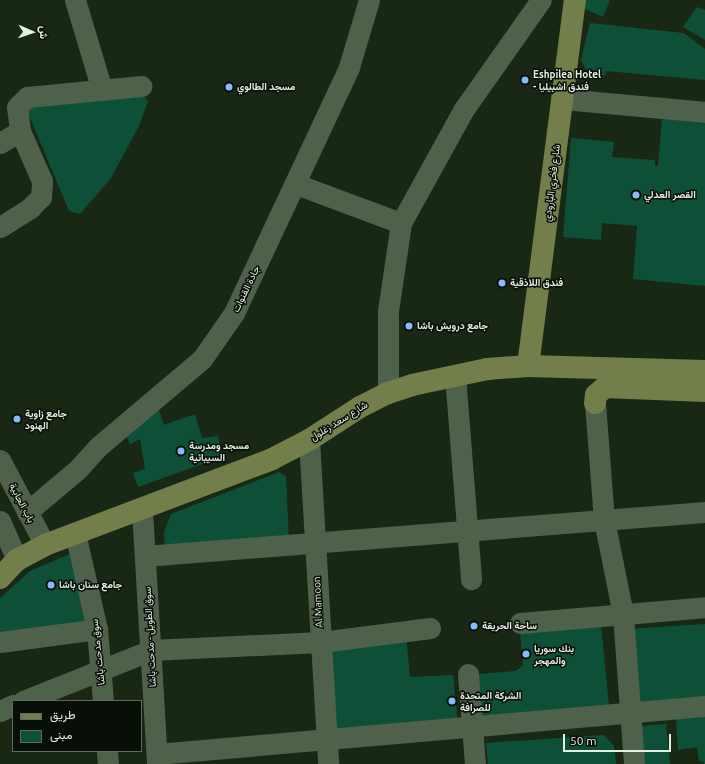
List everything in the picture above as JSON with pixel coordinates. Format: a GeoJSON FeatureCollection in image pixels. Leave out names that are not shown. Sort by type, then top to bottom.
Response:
{"type":"FeatureCollection","features":[{"type":"Feature","properties":{"kind":"main road","name":"شارع فخري البارودي"},"geometry":{"type":"LineString","coordinates":[[528,366],[575,0]]}},
{"type":"Feature","properties":{"kind":"main road","name":"شارع سعد زغلول"},"geometry":{"type":"LineString","coordinates":[[0,578],[17,560],[45,545],[142,510],[272,459],[309,440],[360,407],[388,392],[456,374],[528,366],[705,371]]}},
{"type":"Feature","properties":{"kind":"main road"},"geometry":{"type":"LineString","coordinates":[[595,403],[596,395],[605,387],[705,391]]}},
{"type":"Feature","properties":{"kind":"street"},"geometry":{"type":"LineString","coordinates":[[75,0],[102,90]]}},
{"type":"Feature","properties":{"kind":"street","name":"جادة القنوات"},"geometry":{"type":"LineString","coordinates":[[31,519],[99,446],[202,359],[234,313],[296,184],[349,67],[369,0]]}},
{"type":"Feature","properties":{"kind":"street"},"geometry":{"type":"LineString","coordinates":[[388,392],[388,310],[401,223],[464,109],[541,0]]}},
{"type":"Feature","properties":{"kind":"street"},"geometry":{"type":"LineString","coordinates":[[0,227],[30,208],[42,197],[42,181],[20,131],[17,107],[27,97],[141,86]]}},
{"type":"Feature","properties":{"kind":"street"},"geometry":{"type":"LineString","coordinates":[[562,99],[705,112]]}},
{"type":"Feature","properties":{"kind":"street"},"geometry":{"type":"LineString","coordinates":[[0,143],[20,131]]}},
{"type":"Feature","properties":{"kind":"street"},"geometry":{"type":"LineString","coordinates":[[296,184],[401,223]]}},
{"type":"Feature","properties":{"kind":"street"},"geometry":{"type":"LineString","coordinates":[[456,374],[469,530],[471,579]]}},
{"type":"Feature","properties":{"kind":"street"},"geometry":{"type":"LineString","coordinates":[[595,403],[604,520],[623,614],[634,764]]}},
{"type":"Feature","properties":{"kind":"street","name":"Al Mamoon"},"geometry":{"type":"LineString","coordinates":[[309,440],[328,764]]}},
{"type":"Feature","properties":{"kind":"street","name":"باب الجابية"},"geometry":{"type":"LineString","coordinates":[[0,460],[45,545]]}},
{"type":"Feature","properties":{"kind":"street","name":"سوق الطويل - مدحت باشا"},"geometry":{"type":"LineString","coordinates":[[142,510],[157,759]]}},
{"type":"Feature","properties":{"kind":"street"},"geometry":{"type":"LineString","coordinates":[[145,556],[705,512]]}},
{"type":"Feature","properties":{"kind":"street"},"geometry":{"type":"LineString","coordinates":[[17,560],[3,528],[31,519]]}},
{"type":"Feature","properties":{"kind":"street","name":"سوق مدحت باشا"},"geometry":{"type":"LineString","coordinates":[[75,533],[97,629],[103,700]]}},
{"type":"Feature","properties":{"kind":"street"},"geometry":{"type":"LineString","coordinates":[[520,623],[705,607]]}},
{"type":"Feature","properties":{"kind":"street"},"geometry":{"type":"LineString","coordinates":[[25,700],[100,669],[151,650],[321,642],[430,628]]}},
{"type":"Feature","properties":{"kind":"street"},"geometry":{"type":"LineString","coordinates":[[0,642],[97,629]]}},
{"type":"Feature","properties":{"kind":"street"},"geometry":{"type":"LineString","coordinates":[[468,674],[475,764]]}},
{"type":"Feature","properties":{"kind":"street"},"geometry":{"type":"LineString","coordinates":[[0,711],[12,705]]}},
{"type":"Feature","properties":{"kind":"street"},"geometry":{"type":"LineString","coordinates":[[157,759],[327,739],[471,725],[705,706]]}},
{"type":"Feature","properties":{"kind":"street"},"geometry":{"type":"LineString","coordinates":[[107,752],[108,764]]}},
{"type":"Feature","properties":{"kind":"building"},"geometry":{"type":"Polygon","coordinates":[[[584,0],[610,0],[603,17],[583,8],[584,0]]]}},
{"type":"Feature","properties":{"kind":"building"},"geometry":{"type":"Polygon","coordinates":[[[697,7],[705,10],[705,40],[683,27],[697,7]]]}},
{"type":"Feature","properties":{"kind":"building"},"geometry":{"type":"Polygon","coordinates":[[[590,23],[684,33],[705,49],[705,80],[606,71],[605,76],[586,70],[581,60],[590,23]]]}},
{"type":"Feature","properties":{"kind":"building"},"geometry":{"type":"Polygon","coordinates":[[[137,89],[148,101],[139,126],[111,178],[80,214],[69,211],[23,101],[137,89]]]}},
{"type":"Feature","properties":{"kind":"building","name":"القصر العدلي"},"geometry":{"type":"Polygon","coordinates":[[[662,119],[705,123],[705,286],[633,279],[637,226],[602,223],[601,240],[563,237],[571,138],[614,142],[612,157],[655,160],[655,166],[658,166],[662,119]]]}},
{"type":"Feature","properties":{"kind":"building","name":"مسجد ومدرسة السيبائية"},"geometry":{"type":"Polygon","coordinates":[[[157,405],[164,425],[195,414],[202,438],[218,436],[222,457],[138,487],[133,473],[145,469],[140,439],[130,444],[125,434],[157,405]]]}},
{"type":"Feature","properties":{"kind":"building"},"geometry":{"type":"Polygon","coordinates":[[[279,472],[286,476],[289,541],[165,552],[164,532],[171,514],[279,472]]]}},
{"type":"Feature","properties":{"kind":"building","name":"جامع سنان باشا"},"geometry":{"type":"Polygon","coordinates":[[[79,550],[97,629],[0,642],[0,598],[30,571],[79,550]]]}},
{"type":"Feature","properties":{"kind":"building"},"geometry":{"type":"Polygon","coordinates":[[[601,624],[609,706],[480,722],[477,674],[516,671],[523,665],[520,632],[601,624]]]}},
{"type":"Feature","properties":{"kind":"building"},"geometry":{"type":"Polygon","coordinates":[[[705,624],[705,703],[641,711],[627,629],[705,624]]]}},
{"type":"Feature","properties":{"kind":"building"},"geometry":{"type":"Polygon","coordinates":[[[406,636],[410,677],[453,675],[458,725],[328,736],[323,645],[406,636]]]}},
{"type":"Feature","properties":{"kind":"building"},"geometry":{"type":"Polygon","coordinates":[[[705,717],[704,764],[703,761],[699,761],[697,747],[678,750],[676,719],[705,717]]]}},
{"type":"Feature","properties":{"kind":"building"},"geometry":{"type":"Polygon","coordinates":[[[666,724],[670,764],[639,764],[640,726],[666,724]]]}},
{"type":"Feature","properties":{"kind":"building"},"geometry":{"type":"Polygon","coordinates":[[[604,735],[614,746],[616,764],[488,764],[486,743],[604,735]]]}},
{"type":"Feature","properties":{"kind":"place","name":"Eshpilea Hotel - فندق اشبيليا"},"geometry":{"type":"Point","coordinates":[525,80]}},
{"type":"Feature","properties":{"kind":"place","name":"مسجد الطالوي"},"geometry":{"type":"Point","coordinates":[229,87]}},
{"type":"Feature","properties":{"kind":"place","name":"القصر العدلي"},"geometry":{"type":"Point","coordinates":[636,195]}},
{"type":"Feature","properties":{"kind":"place","name":"فندق اللاذقية"},"geometry":{"type":"Point","coordinates":[502,283]}},
{"type":"Feature","properties":{"kind":"place","name":"جامع درويش باشا"},"geometry":{"type":"Point","coordinates":[409,326]}},
{"type":"Feature","properties":{"kind":"place","name":"جامع زاوية الهنود"},"geometry":{"type":"Point","coordinates":[17,419]}},
{"type":"Feature","properties":{"kind":"place","name":"مسجد ومدرسة السيبائية"},"geometry":{"type":"Point","coordinates":[181,451]}},
{"type":"Feature","properties":{"kind":"place","name":"جامع سنان باشا"},"geometry":{"type":"Point","coordinates":[51,585]}},
{"type":"Feature","properties":{"kind":"place","name":"ساحة الحريقة"},"geometry":{"type":"Point","coordinates":[474,626]}},
{"type":"Feature","properties":{"kind":"place","name":"بنك سوريا والمهجر"},"geometry":{"type":"Point","coordinates":[526,654]}},
{"type":"Feature","properties":{"kind":"place","name":"الشركة المتحدة للصرافة"},"geometry":{"type":"Point","coordinates":[452,701]}}]}
